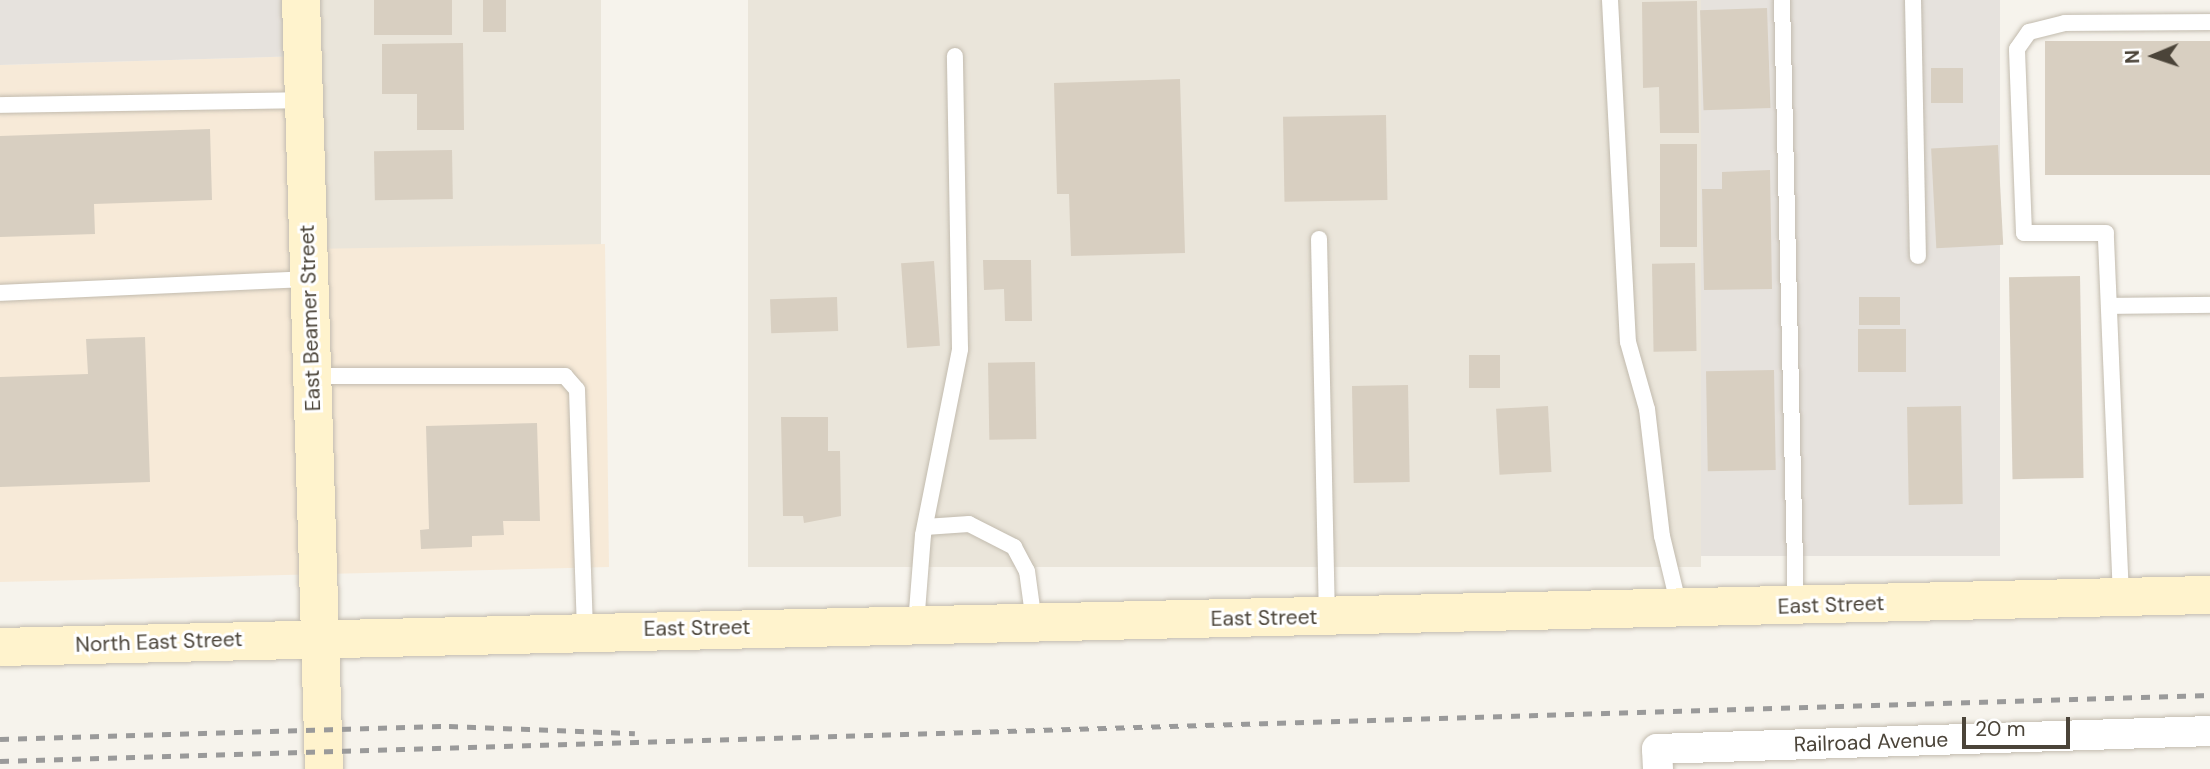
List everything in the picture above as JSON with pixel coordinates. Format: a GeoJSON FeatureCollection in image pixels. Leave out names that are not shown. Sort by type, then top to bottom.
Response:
{"type":"FeatureCollection","features":[{"type":"Feature","properties":{"kind":"main road","name":"East Beamer Street"},"geometry":{"type":"LineString","coordinates":[[301,0],[324,769]]}},
{"type":"Feature","properties":{"kind":"main road","name":"East Street"},"geometry":{"type":"LineString","coordinates":[[319,636],[1327,617],[2210,594]]}},
{"type":"Feature","properties":{"kind":"main road","name":"North East Street"},"geometry":{"type":"LineString","coordinates":[[0,647],[319,636]]}},
{"type":"Feature","properties":{"kind":"street","name":"Railroad Avenue"},"geometry":{"type":"LineString","coordinates":[[1658,759],[2210,731]]}},
{"type":"Feature","properties":{"kind":"lane"},"geometry":{"type":"LineString","coordinates":[[1610,0],[1628,342],[1647,409],[1662,536],[1680,609]]}},
{"type":"Feature","properties":{"kind":"lane"},"geometry":{"type":"LineString","coordinates":[[1782,0],[1796,606]]}},
{"type":"Feature","properties":{"kind":"lane"},"geometry":{"type":"LineString","coordinates":[[1913,0],[1918,256]]}},
{"type":"Feature","properties":{"kind":"lane"},"geometry":{"type":"LineString","coordinates":[[2121,597],[2106,233],[2024,233],[2017,49],[2029,32],[2065,23],[2210,22]]}},
{"type":"Feature","properties":{"kind":"lane"},"geometry":{"type":"LineString","coordinates":[[916,624],[925,527],[960,349],[955,56]]}},
{"type":"Feature","properties":{"kind":"lane"},"geometry":{"type":"LineString","coordinates":[[0,105],[304,100]]}},
{"type":"Feature","properties":{"kind":"lane"},"geometry":{"type":"LineString","coordinates":[[1320,239],[1327,617]]}},
{"type":"Feature","properties":{"kind":"lane"},"geometry":{"type":"LineString","coordinates":[[0,293],[309,279]]}},
{"type":"Feature","properties":{"kind":"lane"},"geometry":{"type":"LineString","coordinates":[[2110,306],[2210,305]]}},
{"type":"Feature","properties":{"kind":"lane"},"geometry":{"type":"LineString","coordinates":[[311,376],[530,373],[565,376],[577,390],[585,630]]}},
{"type":"Feature","properties":{"kind":"lane"},"geometry":{"type":"LineString","coordinates":[[925,527],[969,524],[1014,547],[1027,571],[1034,622]]}},
{"type":"Feature","properties":{"kind":"shaded area"},"geometry":{"type":"Polygon","coordinates":[[[0,0],[301,0],[303,56],[0,65],[0,0]]]}},
{"type":"Feature","properties":{"kind":"shaded area"},"geometry":{"type":"Polygon","coordinates":[[[301,0],[601,0],[601,249],[301,249],[301,0]]]}},
{"type":"Feature","properties":{"kind":"shaded area"},"geometry":{"type":"Polygon","coordinates":[[[748,0],[1701,0],[1701,567],[748,567],[748,0]]]}},
{"type":"Feature","properties":{"kind":"shaded area"},"geometry":{"type":"Polygon","coordinates":[[[1701,0],[2000,0],[2000,556],[1701,556],[1701,0]]]}},
{"type":"Feature","properties":{"kind":"shaded area"},"geometry":{"type":"Polygon","coordinates":[[[303,56],[309,249],[605,244],[609,567],[0,582],[0,65],[303,56]]]}},
{"type":"Feature","properties":{"kind":"building"},"geometry":{"type":"Polygon","coordinates":[[[374,0],[452,0],[452,35],[374,35],[374,0]]]}},
{"type":"Feature","properties":{"kind":"building"},"geometry":{"type":"Polygon","coordinates":[[[483,0],[506,0],[506,32],[483,32],[483,0]]]}},
{"type":"Feature","properties":{"kind":"building"},"geometry":{"type":"Polygon","coordinates":[[[1697,1],[1699,133],[1660,133],[1659,87],[1643,88],[1642,2],[1697,1]]]}},
{"type":"Feature","properties":{"kind":"building"},"geometry":{"type":"Polygon","coordinates":[[[1767,8],[1770,108],[1704,110],[1700,10],[1767,8]]]}},
{"type":"Feature","properties":{"kind":"building"},"geometry":{"type":"Polygon","coordinates":[[[2045,41],[2210,41],[2210,175],[2045,175],[2045,41]]]}},
{"type":"Feature","properties":{"kind":"building"},"geometry":{"type":"Polygon","coordinates":[[[463,43],[464,130],[417,130],[417,94],[382,94],[382,44],[463,43]]]}},
{"type":"Feature","properties":{"kind":"building"},"geometry":{"type":"Polygon","coordinates":[[[1931,68],[1963,68],[1963,103],[1931,103],[1931,68]]]}},
{"type":"Feature","properties":{"kind":"building"},"geometry":{"type":"Polygon","coordinates":[[[1180,79],[1185,253],[1071,256],[1069,194],[1057,194],[1054,83],[1180,79]]]}},
{"type":"Feature","properties":{"kind":"building"},"geometry":{"type":"Polygon","coordinates":[[[1386,115],[1387,200],[1284,202],[1283,117],[1386,115]]]}},
{"type":"Feature","properties":{"kind":"building"},"geometry":{"type":"Polygon","coordinates":[[[210,129],[212,200],[94,204],[95,234],[0,237],[0,136],[210,129]]]}},
{"type":"Feature","properties":{"kind":"building"},"geometry":{"type":"Polygon","coordinates":[[[1660,144],[1697,144],[1697,247],[1660,247],[1660,144]]]}},
{"type":"Feature","properties":{"kind":"building"},"geometry":{"type":"Polygon","coordinates":[[[1998,145],[2003,245],[1936,248],[1931,149],[1998,145]]]}},
{"type":"Feature","properties":{"kind":"building"},"geometry":{"type":"Polygon","coordinates":[[[452,150],[453,199],[375,200],[374,151],[452,150]]]}},
{"type":"Feature","properties":{"kind":"building"},"geometry":{"type":"Polygon","coordinates":[[[1770,170],[1772,289],[1704,290],[1702,189],[1722,189],[1722,172],[1770,170]]]}},
{"type":"Feature","properties":{"kind":"building"},"geometry":{"type":"Polygon","coordinates":[[[983,260],[1031,260],[1032,321],[1005,321],[1004,289],[984,290],[983,260]]]}},
{"type":"Feature","properties":{"kind":"building"},"geometry":{"type":"Polygon","coordinates":[[[934,261],[940,346],[907,348],[901,263],[934,261]]]}},
{"type":"Feature","properties":{"kind":"building"},"geometry":{"type":"Polygon","coordinates":[[[1695,263],[1697,351],[1654,352],[1652,264],[1695,263]]]}},
{"type":"Feature","properties":{"kind":"building"},"geometry":{"type":"Polygon","coordinates":[[[2080,276],[2084,478],[2013,479],[2009,277],[2080,276]]]}},
{"type":"Feature","properties":{"kind":"building"},"geometry":{"type":"Polygon","coordinates":[[[837,297],[838,331],[771,333],[770,299],[837,297]]]}},
{"type":"Feature","properties":{"kind":"building"},"geometry":{"type":"Polygon","coordinates":[[[1859,297],[1900,297],[1900,325],[1859,325],[1859,297]]]}},
{"type":"Feature","properties":{"kind":"building"},"geometry":{"type":"Polygon","coordinates":[[[1858,329],[1906,329],[1906,372],[1858,372],[1858,329]]]}},
{"type":"Feature","properties":{"kind":"building"},"geometry":{"type":"Polygon","coordinates":[[[145,337],[150,482],[0,487],[0,377],[88,374],[86,339],[145,337]]]}},
{"type":"Feature","properties":{"kind":"building"},"geometry":{"type":"Polygon","coordinates":[[[1469,355],[1500,355],[1500,388],[1469,388],[1469,355]]]}},
{"type":"Feature","properties":{"kind":"building"},"geometry":{"type":"Polygon","coordinates":[[[1035,362],[1036,439],[989,440],[988,363],[1035,362]]]}},
{"type":"Feature","properties":{"kind":"building"},"geometry":{"type":"Polygon","coordinates":[[[1774,370],[1776,470],[1708,471],[1706,371],[1774,370]]]}},
{"type":"Feature","properties":{"kind":"building"},"geometry":{"type":"Polygon","coordinates":[[[1408,385],[1410,482],[1354,483],[1352,386],[1408,385]]]}},
{"type":"Feature","properties":{"kind":"building"},"geometry":{"type":"Polygon","coordinates":[[[1548,406],[1551,472],[1500,475],[1496,409],[1548,406]]]}},
{"type":"Feature","properties":{"kind":"building"},"geometry":{"type":"Polygon","coordinates":[[[1961,406],[1963,504],[1909,505],[1907,407],[1961,406]]]}},
{"type":"Feature","properties":{"kind":"building"},"geometry":{"type":"Polygon","coordinates":[[[781,417],[828,417],[828,451],[840,451],[841,516],[804,523],[803,516],[783,516],[781,417]]]}},
{"type":"Feature","properties":{"kind":"building"},"geometry":{"type":"Polygon","coordinates":[[[537,423],[540,521],[503,521],[504,535],[472,536],[472,547],[421,549],[420,530],[429,529],[426,426],[537,423]]]}},
{"type":"Feature","properties":{"kind":"railway"},"geometry":{"type":"LineString","coordinates":[[0,761],[2210,695]]}},
{"type":"Feature","properties":{"kind":"railway"},"geometry":{"type":"LineString","coordinates":[[0,739],[449,726],[635,733]]}}]}
